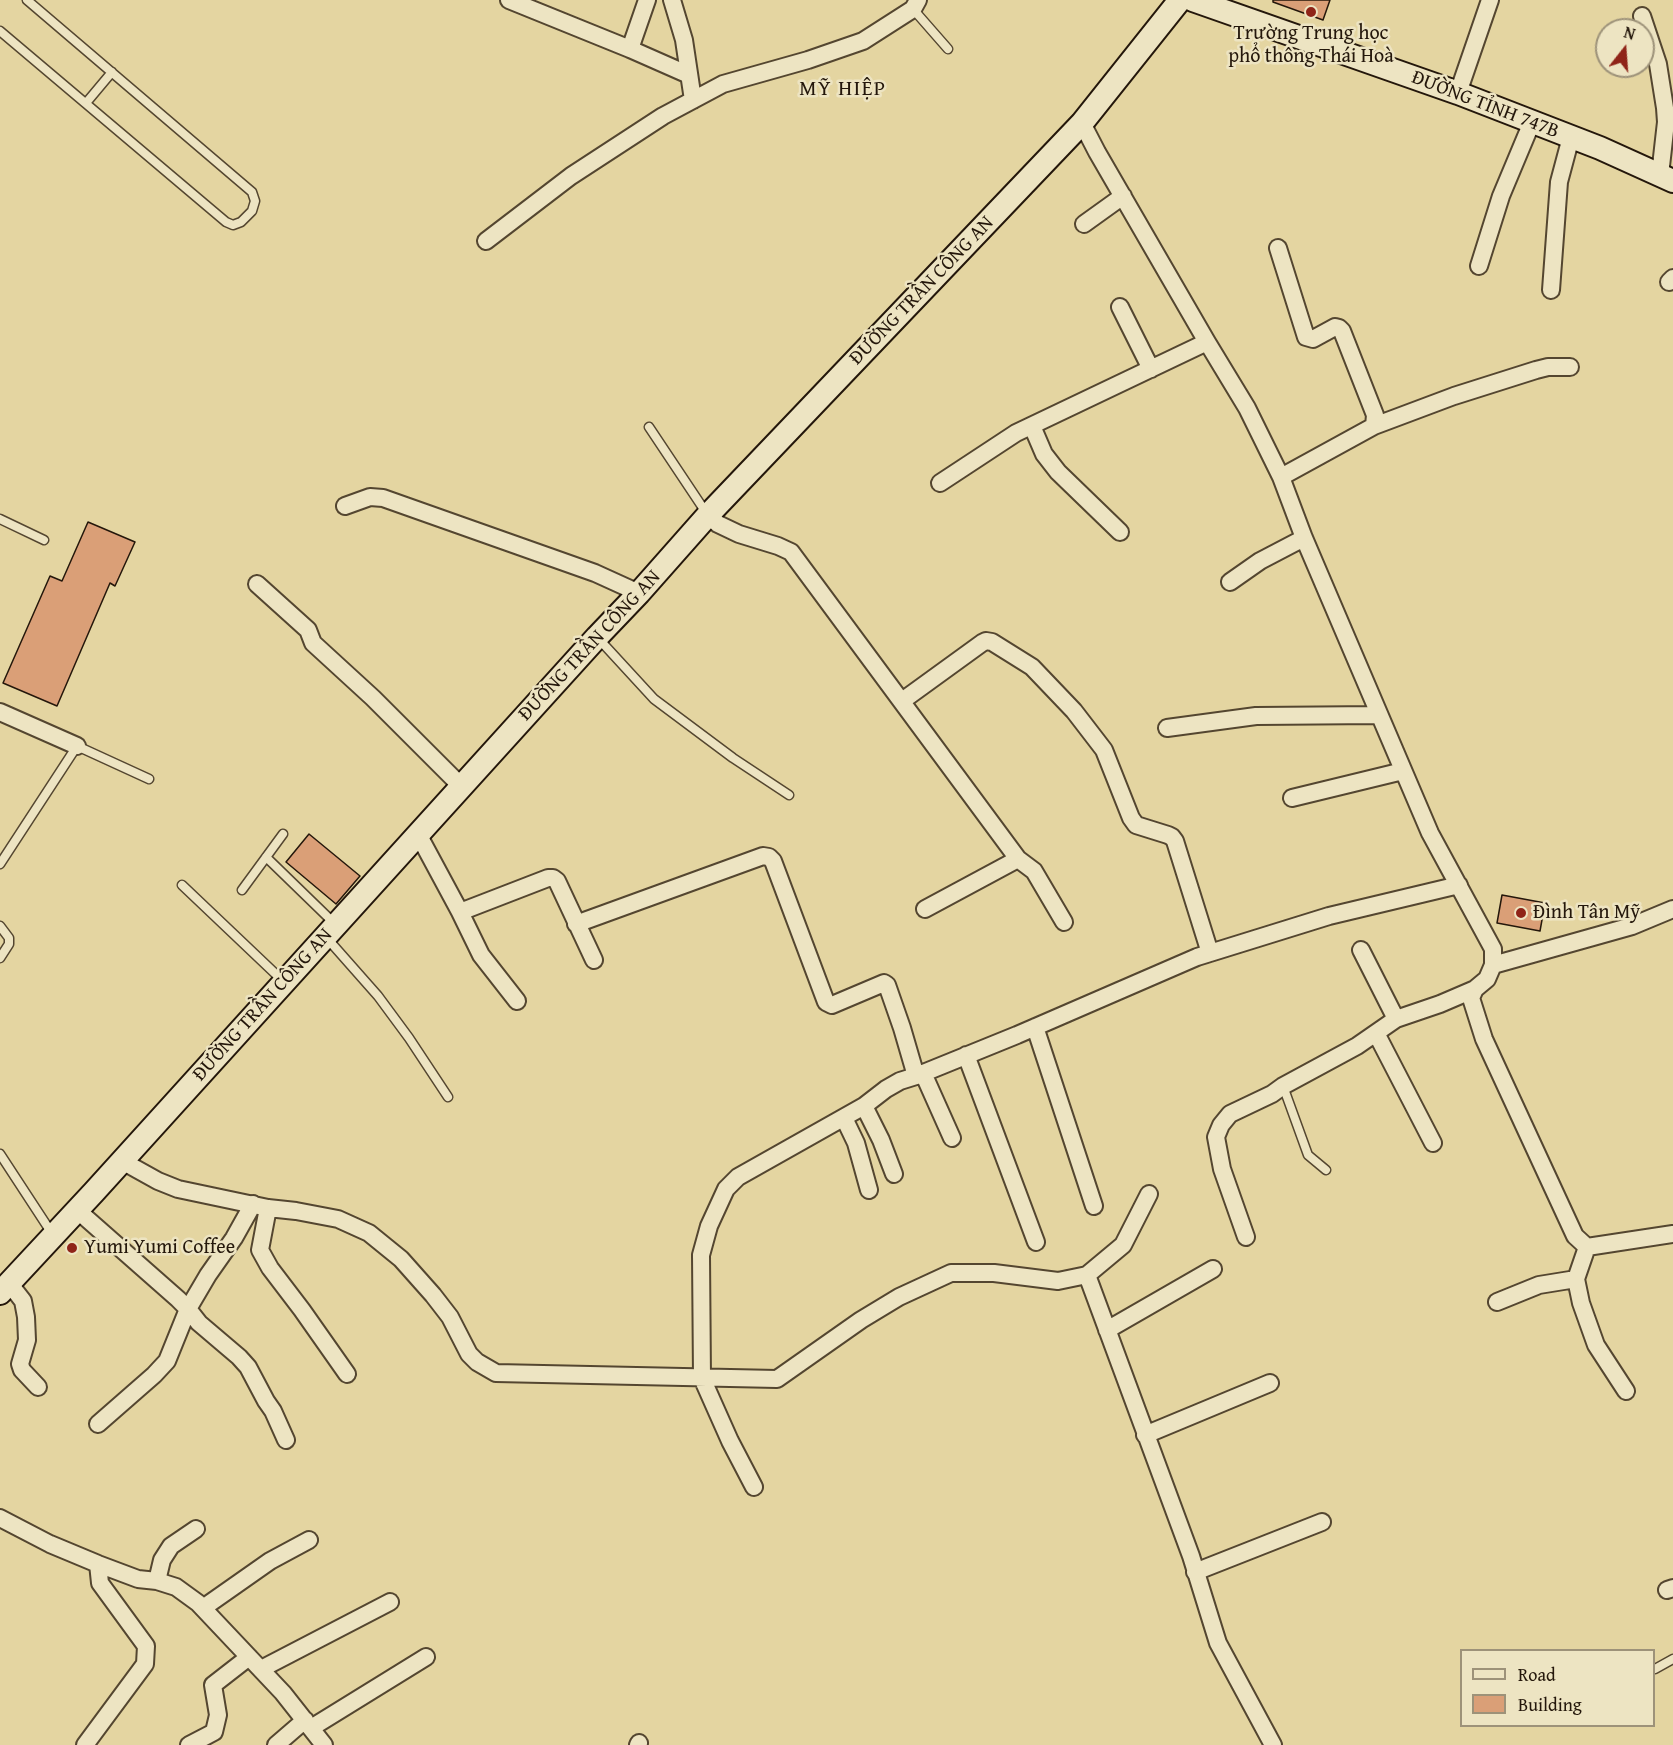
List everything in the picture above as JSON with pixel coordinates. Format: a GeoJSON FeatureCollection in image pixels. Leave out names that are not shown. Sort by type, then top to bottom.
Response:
{"type":"FeatureCollection","features":[{"type":"Feature","properties":{"kind":"main road","name":"ĐƯỜNG TRẦN CÔNG AN"},"geometry":{"type":"LineString","coordinates":[[5,1288],[708,515],[1082,123],[1180,0]]}},
{"type":"Feature","properties":{"kind":"main road","name":"ĐƯỜNG TỈNH 747B"},"geometry":{"type":"LineString","coordinates":[[1193,0],[1458,93],[1571,137],[1666,178]]}},
{"type":"Feature","properties":{"kind":"street"},"geometry":{"type":"LineString","coordinates":[[508,0],[689,75]]}},
{"type":"Feature","properties":{"kind":"street"},"geometry":{"type":"LineString","coordinates":[[630,49],[647,0]]}},
{"type":"Feature","properties":{"kind":"street"},"geometry":{"type":"LineString","coordinates":[[672,0],[684,40],[693,100]]}},
{"type":"Feature","properties":{"kind":"street"},"geometry":{"type":"LineString","coordinates":[[1458,93],[1490,0]]}},
{"type":"Feature","properties":{"kind":"street"},"geometry":{"type":"LineString","coordinates":[[486,241],[571,176],[663,116],[723,84],[808,60],[863,41],[916,4]]}},
{"type":"Feature","properties":{"kind":"street"},"geometry":{"type":"LineString","coordinates":[[1642,16],[1658,64],[1665,108],[1666,178]]}},
{"type":"Feature","properties":{"kind":"street"},"geometry":{"type":"LineString","coordinates":[[1479,266],[1501,196],[1532,122]]}},
{"type":"Feature","properties":{"kind":"street"},"geometry":{"type":"LineString","coordinates":[[1082,123],[1247,408],[1281,477],[1304,538],[1430,832],[1493,950],[1493,965],[1487,979],[1475,989],[1396,1019],[1357,1046],[1272,1094],[1230,1114],[1221,1125],[1216,1137],[1222,1169],[1246,1237]]}},
{"type":"Feature","properties":{"kind":"street"},"geometry":{"type":"LineString","coordinates":[[1551,290],[1558,182],[1571,137]]}},
{"type":"Feature","properties":{"kind":"street"},"geometry":{"type":"LineString","coordinates":[[1084,224],[1123,196]]}},
{"type":"Feature","properties":{"kind":"street"},"geometry":{"type":"LineString","coordinates":[[1278,248],[1306,336],[1313,339],[1335,327],[1340,327],[1375,415],[1374,426]]}},
{"type":"Feature","properties":{"kind":"street"},"geometry":{"type":"LineString","coordinates":[[1120,307],[1151,369]]}},
{"type":"Feature","properties":{"kind":"street"},"geometry":{"type":"LineString","coordinates":[[939,483],[1016,434],[1207,342]]}},
{"type":"Feature","properties":{"kind":"street"},"geometry":{"type":"LineString","coordinates":[[1281,477],[1374,426],[1454,396],[1536,370],[1548,367],[1570,368]]}},
{"type":"Feature","properties":{"kind":"street"},"geometry":{"type":"LineString","coordinates":[[1032,426],[1044,454],[1058,472],[1120,532]]}},
{"type":"Feature","properties":{"kind":"street"},"geometry":{"type":"LineString","coordinates":[[345,506],[370,497],[383,498],[595,573],[639,593]]}},
{"type":"Feature","properties":{"kind":"street"},"geometry":{"type":"LineString","coordinates":[[708,515],[718,524],[739,534],[791,552],[1018,859],[1034,871],[1064,922]]}},
{"type":"Feature","properties":{"kind":"street"},"geometry":{"type":"LineString","coordinates":[[1230,582],[1260,561],[1304,538]]}},
{"type":"Feature","properties":{"kind":"street"},"geometry":{"type":"LineString","coordinates":[[256,584],[308,630],[313,643],[373,698],[461,786]]}},
{"type":"Feature","properties":{"kind":"street"},"geometry":{"type":"LineString","coordinates":[[902,701],[986,641],[992,642],[1032,667],[1074,711],[1104,750],[1131,818],[1136,825],[1172,837],[1210,953]]}},
{"type":"Feature","properties":{"kind":"street"},"geometry":{"type":"LineString","coordinates":[[0,712],[77,746]]}},
{"type":"Feature","properties":{"kind":"street"},"geometry":{"type":"LineString","coordinates":[[1167,728],[1256,716],[1379,715]]}},
{"type":"Feature","properties":{"kind":"street"},"geometry":{"type":"LineString","coordinates":[[1292,798],[1403,771]]}},
{"type":"Feature","properties":{"kind":"street"},"geometry":{"type":"LineString","coordinates":[[418,834],[482,955],[518,1001]]}},
{"type":"Feature","properties":{"kind":"street"},"geometry":{"type":"LineString","coordinates":[[576,924],[763,856],[769,857],[773,861],[826,1002],[832,1005],[880,983],[887,986],[919,1075],[952,1138]]}},
{"type":"Feature","properties":{"kind":"street"},"geometry":{"type":"LineString","coordinates":[[925,909],[1018,859]]}},
{"type":"Feature","properties":{"kind":"street"},"geometry":{"type":"LineString","coordinates":[[460,912],[553,878],[557,881],[594,960]]}},
{"type":"Feature","properties":{"kind":"street"},"geometry":{"type":"LineString","coordinates":[[754,1487],[730,1441],[702,1377],[701,1255],[709,1226],[726,1189],[738,1177],[844,1118],[900,1081],[1035,1027],[1197,957],[1329,916],[1459,885]]}},
{"type":"Feature","properties":{"kind":"street"},"geometry":{"type":"LineString","coordinates":[[1493,965],[1632,926],[1673,909]]}},
{"type":"Feature","properties":{"kind":"street"},"geometry":{"type":"LineString","coordinates":[[1361,950],[1396,1019]]}},
{"type":"Feature","properties":{"kind":"street"},"geometry":{"type":"LineString","coordinates":[[1475,989],[1471,998],[1484,1039],[1575,1236],[1587,1247]]}},
{"type":"Feature","properties":{"kind":"street"},"geometry":{"type":"LineString","coordinates":[[1035,1027],[1094,1206]]}},
{"type":"Feature","properties":{"kind":"street"},"geometry":{"type":"LineString","coordinates":[[1376,1033],[1433,1143]]}},
{"type":"Feature","properties":{"kind":"street"},"geometry":{"type":"LineString","coordinates":[[966,1055],[1036,1242]]}},
{"type":"Feature","properties":{"kind":"street"},"geometry":{"type":"LineString","coordinates":[[864,1106],[881,1140],[894,1174]]}},
{"type":"Feature","properties":{"kind":"street"},"geometry":{"type":"LineString","coordinates":[[844,1118],[856,1143],[869,1190]]}},
{"type":"Feature","properties":{"kind":"street"},"geometry":{"type":"LineString","coordinates":[[122,1161],[178,1189],[338,1219],[369,1233],[401,1259],[433,1294],[450,1317],[469,1354],[477,1362],[496,1373],[777,1379],[861,1320],[899,1297],[951,1273],[994,1273],[1058,1281],[1087,1275],[1123,1245],[1149,1194]]}},
{"type":"Feature","properties":{"kind":"street"},"geometry":{"type":"LineString","coordinates":[[98,1424],[167,1361],[188,1309],[207,1275],[261,1206]]}},
{"type":"Feature","properties":{"kind":"street"},"geometry":{"type":"LineString","coordinates":[[261,1206],[260,1250],[270,1268],[347,1374]]}},
{"type":"Feature","properties":{"kind":"street"},"geometry":{"type":"LineString","coordinates":[[77,1210],[239,1357],[248,1367],[273,1411],[286,1440]]}},
{"type":"Feature","properties":{"kind":"street"},"geometry":{"type":"LineString","coordinates":[[1587,1247],[1673,1234]]}},
{"type":"Feature","properties":{"kind":"street"},"geometry":{"type":"LineString","coordinates":[[1587,1247],[1576,1279],[1581,1303],[1596,1345],[1626,1391]]}},
{"type":"Feature","properties":{"kind":"street"},"geometry":{"type":"LineString","coordinates":[[1107,1330],[1213,1269]]}},
{"type":"Feature","properties":{"kind":"street"},"geometry":{"type":"LineString","coordinates":[[1087,1275],[1196,1572],[1218,1644],[1273,1745]]}},
{"type":"Feature","properties":{"kind":"street"},"geometry":{"type":"LineString","coordinates":[[1497,1302],[1539,1285],[1576,1279]]}},
{"type":"Feature","properties":{"kind":"street"},"geometry":{"type":"LineString","coordinates":[[5,1288],[23,1301],[27,1340],[20,1364],[22,1370],[38,1387]]}},
{"type":"Feature","properties":{"kind":"street"},"geometry":{"type":"LineString","coordinates":[[1146,1435],[1270,1383]]}},
{"type":"Feature","properties":{"kind":"street"},"geometry":{"type":"LineString","coordinates":[[0,1518],[50,1544],[138,1580],[157,1581],[176,1587],[198,1603],[255,1663],[283,1693],[324,1745]]}},
{"type":"Feature","properties":{"kind":"street"},"geometry":{"type":"LineString","coordinates":[[1196,1572],[1322,1522]]}},
{"type":"Feature","properties":{"kind":"street"},"geometry":{"type":"LineString","coordinates":[[157,1581],[162,1560],[171,1546],[196,1529]]}},
{"type":"Feature","properties":{"kind":"street"},"geometry":{"type":"LineString","coordinates":[[203,1608],[270,1562],[309,1540]]}},
{"type":"Feature","properties":{"kind":"street"},"geometry":{"type":"LineString","coordinates":[[85,1745],[145,1664],[146,1646],[99,1583],[98,1564]]}},
{"type":"Feature","properties":{"kind":"street"},"geometry":{"type":"LineString","coordinates":[[189,1745],[214,1732],[218,1715],[213,1686],[255,1663],[390,1602]]}},
{"type":"Feature","properties":{"kind":"street"},"geometry":{"type":"LineString","coordinates":[[276,1745],[308,1724],[426,1657]]}},
{"type":"Feature","properties":{"kind":"lane"},"geometry":{"type":"LineString","coordinates":[[0,31],[226,222],[233,225],[241,222],[252,211],[255,201],[252,192],[27,0]]}},
{"type":"Feature","properties":{"kind":"lane"},"geometry":{"type":"LineString","coordinates":[[916,4],[948,50]]}},
{"type":"Feature","properties":{"kind":"lane"},"geometry":{"type":"LineString","coordinates":[[86,103],[112,72]]}},
{"type":"Feature","properties":{"kind":"lane"},"geometry":{"type":"LineString","coordinates":[[649,427],[708,515]]}},
{"type":"Feature","properties":{"kind":"lane"},"geometry":{"type":"LineString","coordinates":[[0,519],[44,540]]}},
{"type":"Feature","properties":{"kind":"lane"},"geometry":{"type":"LineString","coordinates":[[597,637],[654,699],[733,758],[789,795]]}},
{"type":"Feature","properties":{"kind":"lane"},"geometry":{"type":"LineString","coordinates":[[0,864],[77,746],[149,779]]}},
{"type":"Feature","properties":{"kind":"lane"},"geometry":{"type":"LineString","coordinates":[[242,891],[283,834]]}},
{"type":"Feature","properties":{"kind":"lane"},"geometry":{"type":"LineString","coordinates":[[266,857],[330,930],[409,1038],[448,1097]]}},
{"type":"Feature","properties":{"kind":"lane"},"geometry":{"type":"LineString","coordinates":[[182,885],[284,981]]}},
{"type":"Feature","properties":{"kind":"lane"},"geometry":{"type":"LineString","coordinates":[[0,926],[9,938],[9,944],[0,958]]}},
{"type":"Feature","properties":{"kind":"lane"},"geometry":{"type":"LineString","coordinates":[[1283,1086],[1308,1155],[1326,1170]]}},
{"type":"Feature","properties":{"kind":"lane"},"geometry":{"type":"LineString","coordinates":[[0,1154],[53,1236]]}},
{"type":"Feature","properties":{"kind":"lane"},"geometry":{"type":"LineString","coordinates":[[1655,1669],[1673,1659]]}},
{"type":"Feature","properties":{"kind":"building","name":"Trường Trung học phổ thông Thái Hoà"},"geometry":{"type":"Polygon","coordinates":[[[1273,0],[1330,0],[1323,20],[1273,2],[1273,0]]]}},
{"type":"Feature","properties":{"kind":"building"},"geometry":{"type":"Polygon","coordinates":[[[88,522],[135,542],[115,586],[110,583],[57,706],[3,683],[50,576],[62,581],[88,522]]]}},
{"type":"Feature","properties":{"kind":"building"},"geometry":{"type":"Polygon","coordinates":[[[309,834],[360,876],[336,904],[286,862],[309,834]]]}},
{"type":"Feature","properties":{"kind":"building","name":"Đình Tân Mỹ"},"geometry":{"type":"Polygon","coordinates":[[[1502,895],[1545,903],[1540,931],[1497,923],[1502,895]]]}},
{"type":"Feature","properties":{"kind":"place","name":"Trường Trung học phổ thông Thái Hoà"},"geometry":{"type":"Point","coordinates":[1311,12]}},
{"type":"Feature","properties":{"kind":"place","name":"Đình Tân Mỹ"},"geometry":{"type":"Point","coordinates":[1521,913]}},
{"type":"Feature","properties":{"kind":"place","name":"Yumi Yumi Coffee"},"geometry":{"type":"Point","coordinates":[72,1248]}},
{"type":"Feature","properties":{"kind":"district","name":"MỸ HIỆP"},"geometry":{"type":"Point","coordinates":[843,90]}}]}
